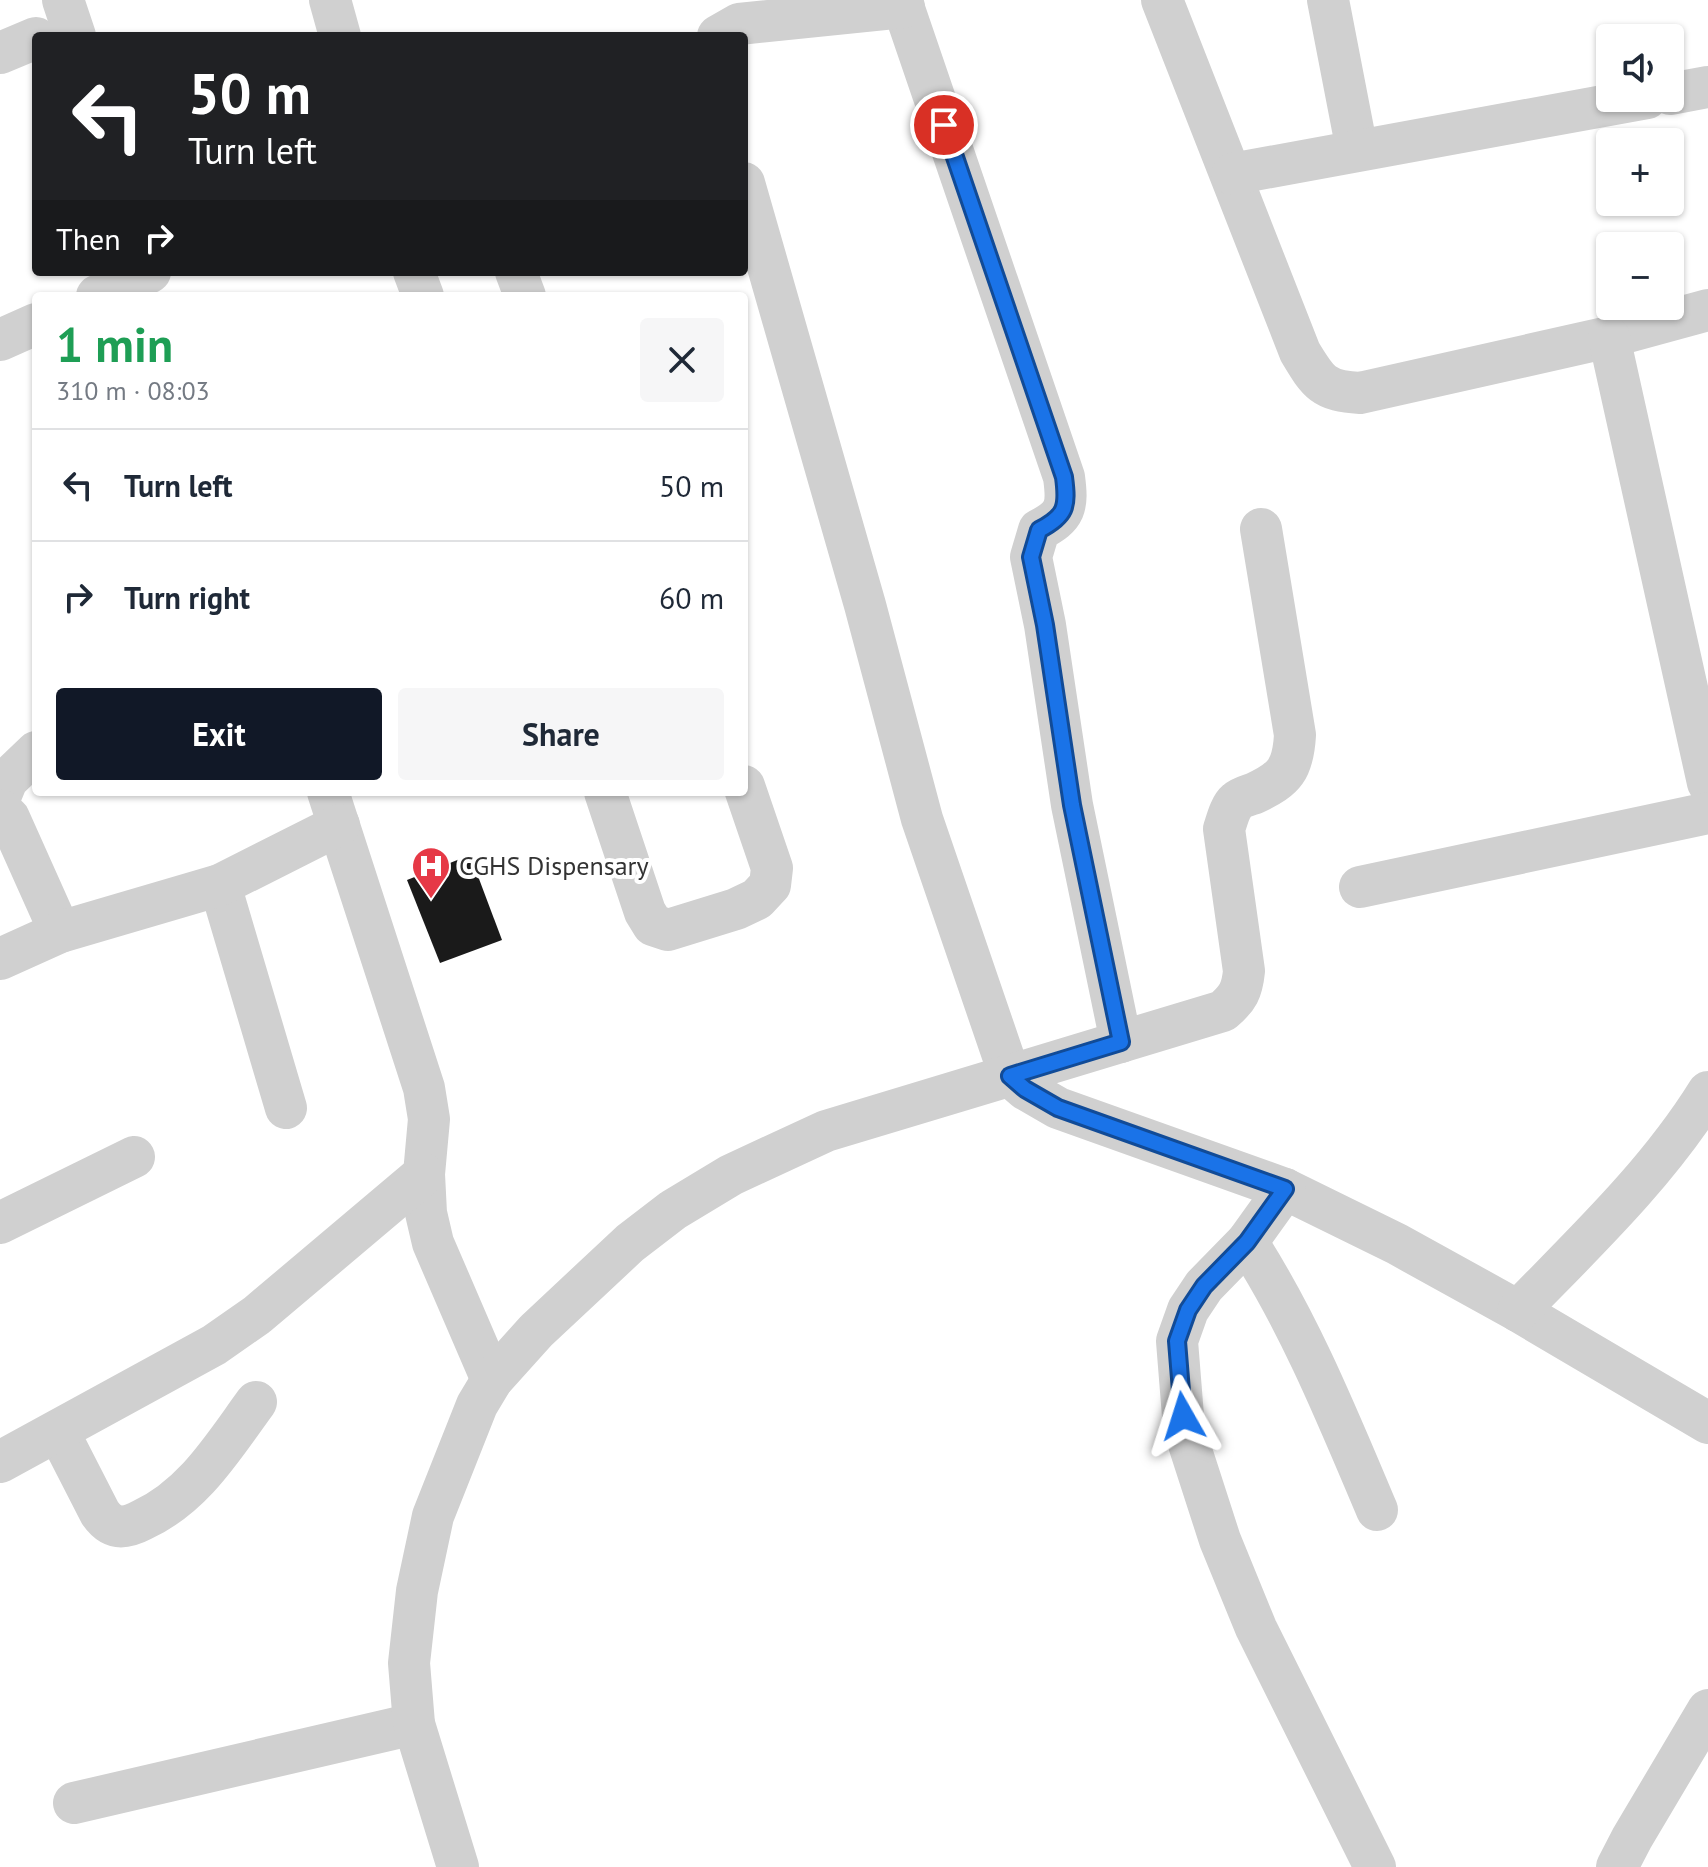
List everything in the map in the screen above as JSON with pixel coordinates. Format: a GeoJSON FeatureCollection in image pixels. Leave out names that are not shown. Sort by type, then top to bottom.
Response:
{"type":"FeatureCollection","features":[{"type":"Feature","properties":{"kind":"street"},"geometry":{"type":"LineString","coordinates":[[330,0],[339,32]]}},
{"type":"Feature","properties":{"kind":"street"},"geometry":{"type":"LineString","coordinates":[[1162,0],[1300,352],[1318,381],[1337,392],[1360,393],[1609,337],[1708,310]]}},
{"type":"Feature","properties":{"kind":"street"},"geometry":{"type":"LineString","coordinates":[[1328,0],[1357,150]]}},
{"type":"Feature","properties":{"kind":"street"},"geometry":{"type":"LineString","coordinates":[[725,32],[739,24],[903,4],[1064,477],[1067,497],[1063,510],[1057,521],[1039,530],[1031,557],[1045,625],[1072,805],[1121,1042]]}},
{"type":"Feature","properties":{"kind":"street"},"geometry":{"type":"LineString","coordinates":[[0,53],[32,38]]}},
{"type":"Feature","properties":{"kind":"street"},"geometry":{"type":"LineString","coordinates":[[1684,91],[1708,87]]}},
{"type":"Feature","properties":{"kind":"street"},"geometry":{"type":"LineString","coordinates":[[1232,174],[1596,107]]}},
{"type":"Feature","properties":{"kind":"street"},"geometry":{"type":"LineString","coordinates":[[748,197],[865,605],[922,819],[1010,1076],[1025,1089],[1058,1108],[1285,1189],[1397,1244],[1708,1423]]}},
{"type":"Feature","properties":{"kind":"street"},"geometry":{"type":"LineString","coordinates":[[106,292],[143,276]]}},
{"type":"Feature","properties":{"kind":"street"},"geometry":{"type":"LineString","coordinates":[[0,340],[32,326]]}},
{"type":"Feature","properties":{"kind":"street"},"geometry":{"type":"LineString","coordinates":[[1609,337],[1708,783]]}},
{"type":"Feature","properties":{"kind":"street"},"geometry":{"type":"LineString","coordinates":[[458,1867],[414,1724],[409,1663],[417,1591],[433,1516],[477,1405],[492,1380],[536,1331],[630,1243],[673,1210],[720,1182],[826,1131],[1223,1011],[1243,990],[1244,971],[1224,829],[1237,801],[1277,782],[1293,756],[1295,735],[1261,529]]}},
{"type":"Feature","properties":{"kind":"street"},"geometry":{"type":"LineString","coordinates":[[0,797],[7,780],[32,756]]}},
{"type":"Feature","properties":{"kind":"street"},"geometry":{"type":"LineString","coordinates":[[606,796],[645,912],[653,925],[668,930],[736,909],[757,899],[770,885],[772,868],[747,796]]}},
{"type":"Feature","properties":{"kind":"street"},"geometry":{"type":"LineString","coordinates":[[0,959],[60,932],[220,885],[334,808],[424,1088],[429,1119],[424,1174],[426,1213],[433,1243],[492,1380]]}},
{"type":"Feature","properties":{"kind":"street"},"geometry":{"type":"LineString","coordinates":[[0,810],[9,818],[60,932]]}},
{"type":"Feature","properties":{"kind":"street"},"geometry":{"type":"LineString","coordinates":[[1360,887],[1708,813]]}},
{"type":"Feature","properties":{"kind":"street"},"geometry":{"type":"LineString","coordinates":[[220,885],[286,1108]]}},
{"type":"Feature","properties":{"kind":"street"},"geometry":{"type":"LineString","coordinates":[[1518,1311],[1635,1187],[1686,1128],[1708,1092]]}},
{"type":"Feature","properties":{"kind":"street"},"geometry":{"type":"LineString","coordinates":[[0,1223],[134,1157]]}},
{"type":"Feature","properties":{"kind":"street"},"geometry":{"type":"LineString","coordinates":[[0,1462],[214,1345],[247,1322],[424,1174]]}},
{"type":"Feature","properties":{"kind":"street"},"geometry":{"type":"LineString","coordinates":[[1285,1189],[1247,1242],[1204,1286],[1188,1310],[1177,1341],[1179,1376],[1188,1441],[1220,1540],[1256,1628],[1375,1867]]}},
{"type":"Feature","properties":{"kind":"street"},"geometry":{"type":"LineString","coordinates":[[1247,1242],[1275,1286],[1316,1365],[1377,1510]]}},
{"type":"Feature","properties":{"kind":"street"},"geometry":{"type":"LineString","coordinates":[[58,1431],[100,1513],[107,1523],[118,1528],[157,1514],[180,1498],[210,1465],[256,1402]]}},
{"type":"Feature","properties":{"kind":"street"},"geometry":{"type":"LineString","coordinates":[[1617,1867],[1708,1710]]}},
{"type":"Feature","properties":{"kind":"street"},"geometry":{"type":"LineString","coordinates":[[74,1803],[414,1724]]}},
{"type":"Feature","properties":{"kind":"building"},"geometry":{"type":"Polygon","coordinates":[[[470,855],[502,940],[440,963],[407,880],[470,855]]]}},
{"type":"Feature","properties":{"kind":"place","name":"CGHS Dispensary"},"geometry":{"type":"Point","coordinates":[431,900]}},
{"type":"Feature","properties":{"kind":"route"},"geometry":{"type":"LineString","coordinates":[[944,125],[1064,477],[1067,497],[1063,510],[1057,521],[1039,530],[1031,557],[1045,625],[1072,805],[1121,1042],[1010,1076],[1025,1089],[1058,1108],[1285,1189],[1247,1242],[1204,1286],[1188,1310],[1177,1341],[1183,1416]]}}]}
